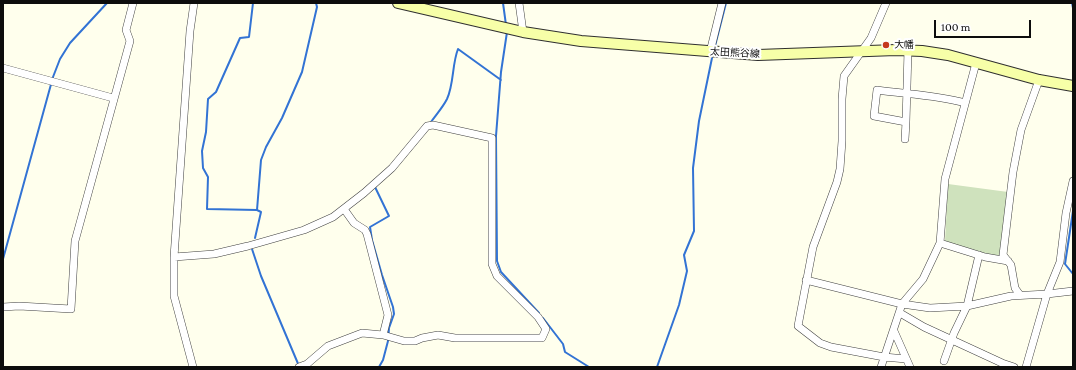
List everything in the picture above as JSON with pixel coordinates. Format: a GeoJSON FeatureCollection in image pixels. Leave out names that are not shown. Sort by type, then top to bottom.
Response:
{"type":"FeatureCollection","features":[{"type":"Feature","properties":{"kind":"main road","name":"太田熊谷線"},"geometry":{"type":"LineString","coordinates":[[398,3],[422,6],[523,32],[581,41],[710,52],[774,55],[908,50],[935,52],[1039,80],[1073,86]]}},
{"type":"Feature","properties":{"kind":"street"},"geometry":{"type":"LineString","coordinates":[[3,307],[19,306],[71,309],[75,242],[113,98],[130,41],[126,30],[133,3]]}},
{"type":"Feature","properties":{"kind":"street"},"geometry":{"type":"LineString","coordinates":[[193,367],[174,296],[174,257],[190,32],[194,3]]}},
{"type":"Feature","properties":{"kind":"street"},"geometry":{"type":"LineString","coordinates":[[519,3],[523,32]]}},
{"type":"Feature","properties":{"kind":"street"},"geometry":{"type":"LineString","coordinates":[[710,52],[722,3]]}},
{"type":"Feature","properties":{"kind":"street"},"geometry":{"type":"LineString","coordinates":[[886,3],[871,38],[844,76],[840,169],[837,182],[813,247],[798,326],[820,343],[832,347],[884,357],[906,359]]}},
{"type":"Feature","properties":{"kind":"street"},"geometry":{"type":"LineString","coordinates":[[905,139],[908,50]]}},
{"type":"Feature","properties":{"kind":"street"},"geometry":{"type":"LineString","coordinates":[[881,367],[902,304],[923,279],[940,243],[945,179],[976,63]]}},
{"type":"Feature","properties":{"kind":"street"},"geometry":{"type":"LineString","coordinates":[[3,68],[113,98]]}},
{"type":"Feature","properties":{"kind":"street"},"geometry":{"type":"LineString","coordinates":[[1020,295],[1015,288],[1011,265],[1003,256],[1013,172],[1021,130],[1039,80]]}},
{"type":"Feature","properties":{"kind":"street"},"geometry":{"type":"LineString","coordinates":[[906,122],[874,116],[877,90],[955,100],[966,103]]}},
{"type":"Feature","properties":{"kind":"street"},"geometry":{"type":"LineString","coordinates":[[174,257],[214,254],[248,246],[304,230],[333,216],[344,209],[392,168],[430,125],[492,138],[492,264],[497,276],[538,317],[546,328],[542,338],[455,338],[438,335],[415,341],[404,341],[362,333],[328,346],[301,367]]}},
{"type":"Feature","properties":{"kind":"street"},"geometry":{"type":"LineString","coordinates":[[1026,367],[1047,294],[1060,262],[1066,213],[1073,181]]}},
{"type":"Feature","properties":{"kind":"street"},"geometry":{"type":"LineString","coordinates":[[344,209],[354,223],[365,230],[367,234],[388,315],[383,336]]}},
{"type":"Feature","properties":{"kind":"street"},"geometry":{"type":"LineString","coordinates":[[940,243],[979,255],[1008,261]]}},
{"type":"Feature","properties":{"kind":"street"},"geometry":{"type":"LineString","coordinates":[[944,361],[967,306],[979,255]]}},
{"type":"Feature","properties":{"kind":"street"},"geometry":{"type":"LineString","coordinates":[[806,280],[902,304],[930,308],[967,306],[1012,296],[1073,291]]}},
{"type":"Feature","properties":{"kind":"street"},"geometry":{"type":"LineString","coordinates":[[900,313],[1002,363],[1014,367]]}},
{"type":"Feature","properties":{"kind":"street"},"geometry":{"type":"LineString","coordinates":[[894,331],[910,367]]}},
{"type":"Feature","properties":{"kind":"green space"},"geometry":{"type":"Polygon","coordinates":[[[948,184],[1008,192],[1001,257],[945,242],[948,184]]]}},
{"type":"Feature","properties":{"kind":"waterway"},"geometry":{"type":"LineString","coordinates":[[3,259],[53,77],[60,59],[70,43],[107,3]]}},
{"type":"Feature","properties":{"kind":"waterway"},"geometry":{"type":"LineString","coordinates":[[253,3],[249,37],[240,38],[216,92],[208,99],[206,132],[202,151],[203,168],[208,177],[207,209],[257,210],[261,212],[255,238]]}},
{"type":"Feature","properties":{"kind":"waterway"},"geometry":{"type":"LineString","coordinates":[[257,210],[261,160],[266,147],[282,118],[302,72],[317,7],[316,3]]}},
{"type":"Feature","properties":{"kind":"waterway"},"geometry":{"type":"LineString","coordinates":[[503,3],[506,25]]}},
{"type":"Feature","properties":{"kind":"waterway"},"geometry":{"type":"LineString","coordinates":[[715,46],[726,3]]}},
{"type":"Feature","properties":{"kind":"waterway"},"geometry":{"type":"LineString","coordinates":[[1072,3],[1073,8]]}},
{"type":"Feature","properties":{"kind":"waterway"},"geometry":{"type":"LineString","coordinates":[[507,32],[501,72],[496,136],[497,261],[501,272],[539,313]]}},
{"type":"Feature","properties":{"kind":"waterway"},"geometry":{"type":"LineString","coordinates":[[431,122],[447,99],[458,49],[501,80]]}},
{"type":"Feature","properties":{"kind":"waterway"},"geometry":{"type":"LineString","coordinates":[[657,367],[679,305],[687,271],[684,255],[694,231],[693,168],[699,121],[712,58]]}},
{"type":"Feature","properties":{"kind":"waterway"},"geometry":{"type":"LineString","coordinates":[[376,186],[375,187],[389,216],[370,227],[372,240],[394,314],[389,328],[388,341],[383,360],[379,367]]}},
{"type":"Feature","properties":{"kind":"waterway"},"geometry":{"type":"LineString","coordinates":[[1073,211],[1065,264],[1073,274]]}},
{"type":"Feature","properties":{"kind":"waterway"},"geometry":{"type":"LineString","coordinates":[[252,249],[261,276],[299,366]]}},
{"type":"Feature","properties":{"kind":"waterway"},"geometry":{"type":"LineString","coordinates":[[543,318],[563,344],[565,352],[589,367]]}},
{"type":"Feature","properties":{"kind":"place","name":"大幡"},"geometry":{"type":"Point","coordinates":[886,45]}}]}
